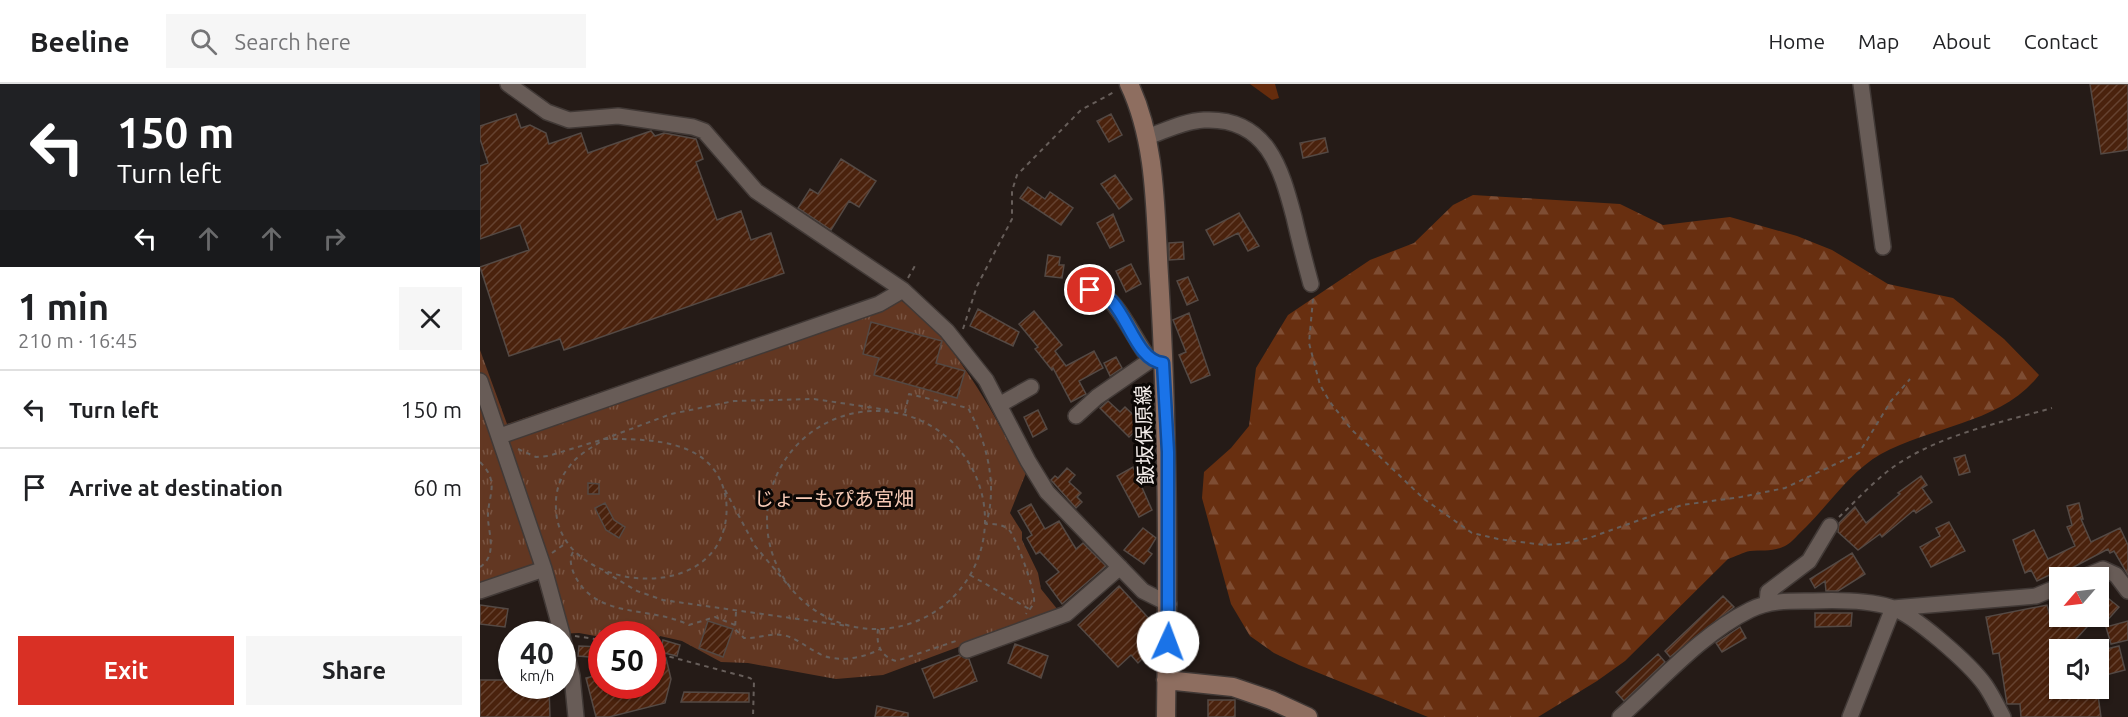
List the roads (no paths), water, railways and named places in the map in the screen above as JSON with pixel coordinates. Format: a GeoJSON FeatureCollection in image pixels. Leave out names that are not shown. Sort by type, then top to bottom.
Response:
{"type":"FeatureCollection","features":[{"type":"Feature","properties":{"kind":"main road","name":"飯坂保原線"},"geometry":{"type":"LineString","coordinates":[[1130,85],[1147,137],[1153,184],[1158,361],[1168,452],[1169,604],[1166,717]]}},
{"type":"Feature","properties":{"kind":"main road"},"geometry":{"type":"LineString","coordinates":[[1166,680],[1233,687],[1308,717]]}},
{"type":"Feature","properties":{"kind":"street"},"geometry":{"type":"LineString","coordinates":[[508,84],[548,112],[569,120],[618,116],[693,127],[704,131],[756,191],[903,290],[957,342],[986,380],[1047,492],[1143,591],[1169,604]]}},
{"type":"Feature","properties":{"kind":"street"},"geometry":{"type":"LineString","coordinates":[[1860,84],[1882,247]]}},
{"type":"Feature","properties":{"kind":"street"},"geometry":{"type":"LineString","coordinates":[[1147,137],[1205,120],[1234,125],[1260,140],[1275,156],[1283,176],[1311,284]]}},
{"type":"Feature","properties":{"kind":"street"},"geometry":{"type":"LineString","coordinates":[[500,436],[879,304],[903,290]]}},
{"type":"Feature","properties":{"kind":"street"},"geometry":{"type":"LineString","coordinates":[[1076,416],[1097,397],[1158,361],[1143,351],[1119,311],[1102,295],[1090,290],[1078,299]]}},
{"type":"Feature","properties":{"kind":"street"},"geometry":{"type":"LineString","coordinates":[[480,381],[546,562],[559,621]]}},
{"type":"Feature","properties":{"kind":"street"},"geometry":{"type":"LineString","coordinates":[[999,405],[1031,387]]}},
{"type":"Feature","properties":{"kind":"street"},"geometry":{"type":"LineString","coordinates":[[1767,604],[1768,592],[1809,561],[1830,526]]}},
{"type":"Feature","properties":{"kind":"street"},"geometry":{"type":"LineString","coordinates":[[480,591],[546,562]]}},
{"type":"Feature","properties":{"kind":"street"},"geometry":{"type":"LineString","coordinates":[[965,644],[1066,614],[1120,567]]}},
{"type":"Feature","properties":{"kind":"street"},"geometry":{"type":"LineString","coordinates":[[2109,572],[2116,575],[2128,591]]}},
{"type":"Feature","properties":{"kind":"street"},"geometry":{"type":"LineString","coordinates":[[1620,717],[1704,641],[1748,611],[1767,604],[1849,601],[1893,608],[2036,596],[2049,591]]}},
{"type":"Feature","properties":{"kind":"street"},"geometry":{"type":"LineString","coordinates":[[1850,717],[1893,608]]}},
{"type":"Feature","properties":{"kind":"street"},"geometry":{"type":"LineString","coordinates":[[1893,608],[1910,617],[1967,664],[1985,685],[2002,717]]}},
{"type":"Feature","properties":{"kind":"street"},"geometry":{"type":"LineString","coordinates":[[574,699],[576,717]]}},
{"type":"Feature","properties":{"kind":"park label","name":"じょーもぴあ宮畑"},"geometry":{"type":"Point","coordinates":[834,498]}}]}
